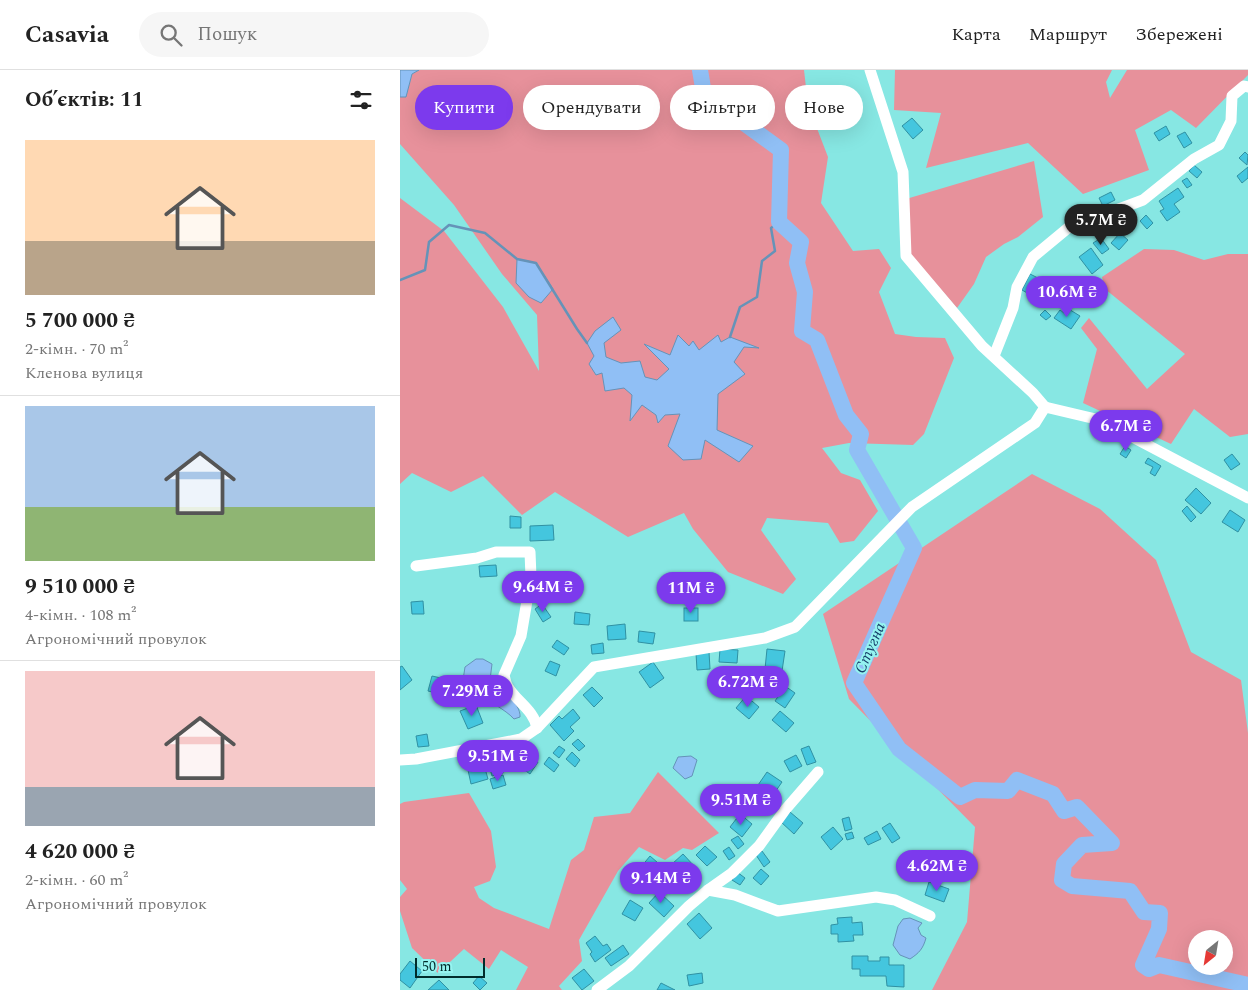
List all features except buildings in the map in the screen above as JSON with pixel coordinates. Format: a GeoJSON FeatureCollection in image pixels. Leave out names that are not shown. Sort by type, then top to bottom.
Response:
{"type":"FeatureCollection","features":[{"type":"Feature","properties":{"kind":"street"},"geometry":{"type":"LineString","coordinates":[[870,70],[903,172],[906,256],[982,346],[1033,393],[1045,407],[1100,420],[1248,498]]}},
{"type":"Feature","properties":{"kind":"street"},"geometry":{"type":"LineString","coordinates":[[994,356],[1013,308],[1017,287],[1033,257],[1068,228],[1143,200],[1194,159],[1219,145],[1231,121],[1232,96],[1244,86],[1248,87]]}},
{"type":"Feature","properties":{"kind":"street"},"geometry":{"type":"LineString","coordinates":[[400,760],[416,759],[521,739],[537,728],[594,667],[766,638],[795,627],[888,530],[912,508],[1035,422],[1045,407]]}},
{"type":"Feature","properties":{"kind":"street"},"geometry":{"type":"LineString","coordinates":[[416,566],[477,558],[496,552],[530,552],[531,576],[521,636],[504,675],[508,687],[530,711],[537,728]]}},
{"type":"Feature","properties":{"kind":"street"},"geometry":{"type":"LineString","coordinates":[[598,990],[629,966],[689,906],[732,873],[759,846],[785,810],[818,772]]}},
{"type":"Feature","properties":{"kind":"street"},"geometry":{"type":"LineString","coordinates":[[708,890],[735,896],[778,911],[876,898],[895,900],[930,916]]}},
{"type":"Feature","properties":{"kind":"shaded area"},"geometry":{"type":"Polygon","coordinates":[[[419,70],[804,70],[806,85],[785,85],[785,130],[818,130],[828,157],[821,203],[853,251],[879,249],[891,268],[879,292],[895,334],[945,338],[954,358],[924,434],[913,445],[849,443],[822,448],[841,473],[860,480],[878,511],[854,541],[840,543],[828,523],[767,518],[761,530],[796,579],[783,594],[728,572],[693,529],[684,513],[628,537],[555,492],[522,515],[483,476],[451,492],[412,473],[400,484],[400,198],[444,231],[503,307],[539,371],[537,315],[502,274],[454,205],[400,144],[400,97],[406,97],[412,74],[419,70]]]}},
{"type":"Feature","properties":{"kind":"shaded area"},"geometry":{"type":"Polygon","coordinates":[[[895,70],[1112,70],[1106,82],[1110,98],[1127,70],[1248,70],[1248,75],[1196,128],[1171,110],[1135,130],[1149,170],[1083,194],[1028,143],[926,168],[941,113],[894,110],[895,70]]]}},
{"type":"Feature","properties":{"kind":"shaded area"},"geometry":{"type":"Polygon","coordinates":[[[1034,161],[1043,217],[1018,237],[986,257],[974,284],[957,308],[911,255],[906,199],[1034,161]]]}},
{"type":"Feature","properties":{"kind":"shaded area"},"geometry":{"type":"Polygon","coordinates":[[[1144,249],[1174,250],[1204,260],[1228,254],[1248,254],[1248,434],[1230,437],[1194,409],[1171,444],[1083,403],[1097,349],[1081,328],[1089,318],[1147,389],[1185,354],[1105,289],[1102,277],[1144,249]]]}},
{"type":"Feature","properties":{"kind":"shaded area"},"geometry":{"type":"Polygon","coordinates":[[[1032,474],[1100,509],[1156,560],[1191,652],[1241,680],[1248,733],[1248,990],[932,990],[967,922],[975,827],[849,699],[823,614],[1032,474]]]}},
{"type":"Feature","properties":{"kind":"shaded area"},"geometry":{"type":"Polygon","coordinates":[[[658,772],[719,833],[692,850],[683,848],[665,860],[639,847],[618,871],[579,940],[582,961],[559,986],[562,990],[516,990],[528,967],[501,950],[489,969],[464,949],[438,973],[412,948],[400,911],[400,897],[407,889],[400,880],[400,804],[469,793],[491,831],[496,867],[490,881],[474,887],[479,898],[494,908],[549,929],[571,860],[584,850],[594,817],[630,813],[658,772]]]}},
{"type":"Feature","properties":{"kind":"water"},"geometry":{"type":"Polygon","coordinates":[[[400,70],[419,70],[412,74],[406,97],[400,97],[400,70]]]}},
{"type":"Feature","properties":{"kind":"water"},"geometry":{"type":"Polygon","coordinates":[[[517,259],[536,263],[553,289],[541,303],[529,297],[516,283],[517,259]]]}},
{"type":"Feature","properties":{"kind":"water"},"geometry":{"type":"Polygon","coordinates":[[[613,317],[621,330],[604,343],[606,357],[621,363],[640,361],[645,377],[657,380],[669,369],[644,344],[670,355],[678,335],[689,346],[693,341],[699,350],[718,335],[721,342],[730,337],[759,348],[744,347],[734,362],[745,374],[718,394],[717,430],[753,446],[739,462],[705,440],[701,459],[683,460],[668,446],[680,414],[665,415],[658,423],[656,415],[642,405],[630,421],[632,395],[624,388],[605,391],[602,373],[596,375],[589,364],[594,356],[587,343],[595,331],[613,317]]]}},
{"type":"Feature","properties":{"kind":"water"},"geometry":{"type":"Polygon","coordinates":[[[476,659],[483,659],[492,664],[490,680],[514,701],[520,717],[514,719],[490,701],[484,693],[465,689],[463,680],[465,667],[476,659]]]}},
{"type":"Feature","properties":{"kind":"water"},"geometry":{"type":"Polygon","coordinates":[[[691,756],[697,760],[692,776],[685,779],[673,768],[678,757],[691,756]]]}},
{"type":"Feature","properties":{"kind":"water"},"geometry":{"type":"Polygon","coordinates":[[[910,918],[922,923],[918,928],[921,935],[926,938],[924,945],[910,959],[900,955],[893,945],[898,926],[903,919],[910,918]]]}},
{"type":"Feature","properties":{"kind":"waterway","name":"Стугна"},"geometry":{"type":"LineString","coordinates":[[700,70],[704,94],[781,150],[779,222],[801,242],[797,263],[805,292],[802,331],[817,340],[846,415],[861,434],[857,450],[914,548],[854,683],[899,749],[960,797],[975,790],[1008,791],[1017,780],[1053,794],[1064,811],[1077,807],[1112,843],[1082,845],[1064,864],[1062,880],[1072,886],[1130,891],[1144,912],[1160,913],[1159,929],[1143,965],[1149,969],[1159,965],[1248,985]]}},
{"type":"Feature","properties":{"kind":"waterway"},"geometry":{"type":"LineString","coordinates":[[730,337],[740,307],[757,297],[762,261],[775,251],[771,228],[779,222]]}},
{"type":"Feature","properties":{"kind":"waterway"},"geometry":{"type":"LineString","coordinates":[[400,280],[425,270],[429,242],[449,225],[485,233],[517,259],[536,263],[587,343]]}}]}
